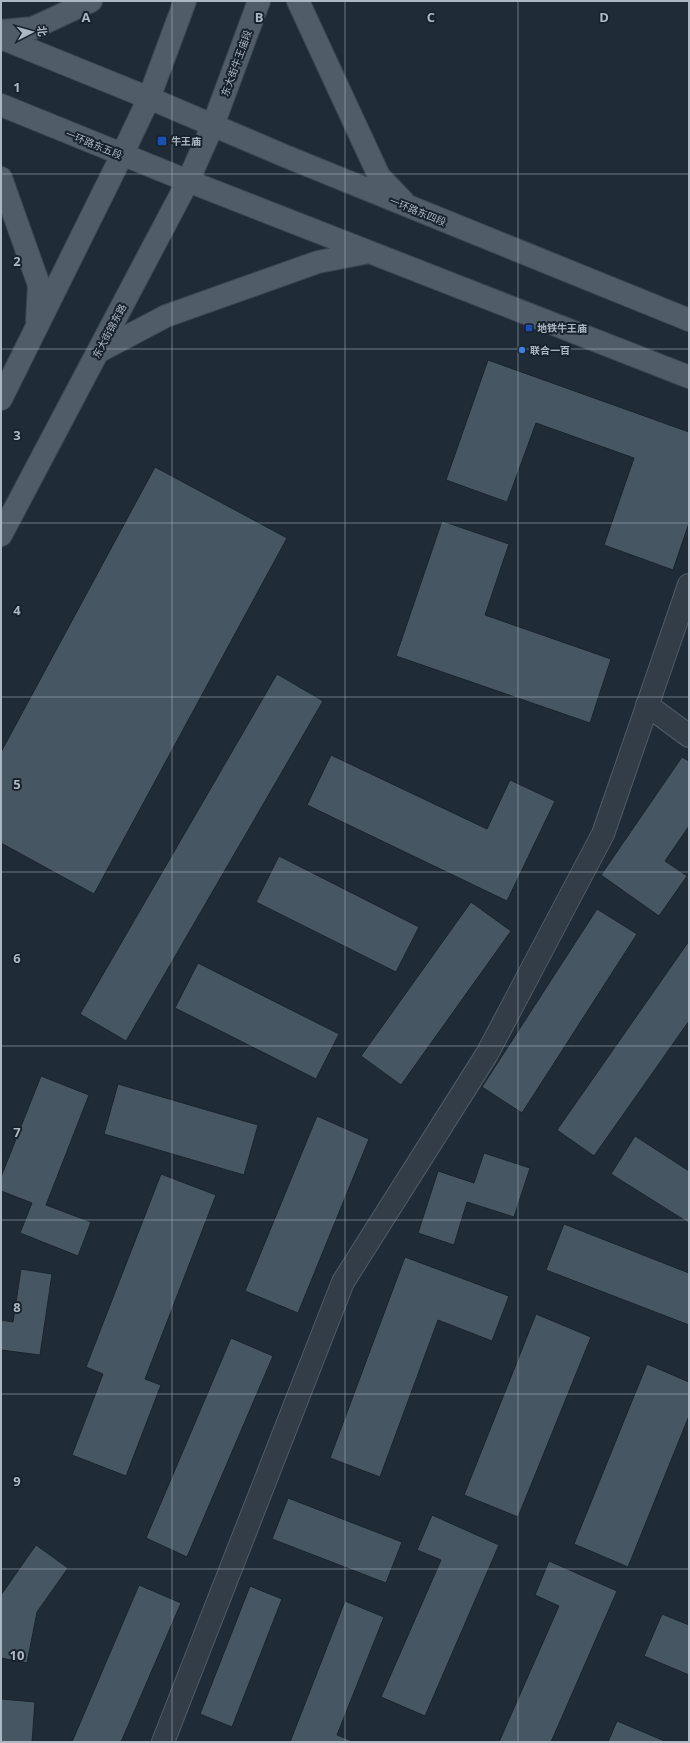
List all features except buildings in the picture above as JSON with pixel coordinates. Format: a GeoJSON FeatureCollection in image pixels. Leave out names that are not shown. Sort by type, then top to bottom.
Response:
{"type":"FeatureCollection","features":[{"type":"Feature","properties":{"kind":"main road"},"geometry":{"type":"LineString","coordinates":[[1,31],[33,28],[91,1]]}},
{"type":"Feature","properties":{"kind":"main road"},"geometry":{"type":"LineString","coordinates":[[1,399],[149,98],[184,1]]}},
{"type":"Feature","properties":{"kind":"main road","name":"东大街牛王庙段"},"geometry":{"type":"LineString","coordinates":[[213,125],[259,1]]}},
{"type":"Feature","properties":{"kind":"main road"},"geometry":{"type":"LineString","coordinates":[[298,1],[379,176],[408,206]]}},
{"type":"Feature","properties":{"kind":"main road"},"geometry":{"type":"LineString","coordinates":[[1,38],[149,98]]}},
{"type":"Feature","properties":{"kind":"main road","name":"一环路东四段"},"geometry":{"type":"LineString","coordinates":[[149,98],[408,206],[689,320]]}},
{"type":"Feature","properties":{"kind":"main road","name":"一环路东五段"},"geometry":{"type":"LineString","coordinates":[[1,105],[188,182]]}},
{"type":"Feature","properties":{"kind":"main road","name":"东大街锦东路"},"geometry":{"type":"LineString","coordinates":[[1,535],[188,182],[213,125]]}},
{"type":"Feature","properties":{"kind":"main road"},"geometry":{"type":"LineString","coordinates":[[1,178],[39,285],[37,328]]}},
{"type":"Feature","properties":{"kind":"main road"},"geometry":{"type":"LineString","coordinates":[[188,182],[689,377]]}},
{"type":"Feature","properties":{"kind":"main road"},"geometry":{"type":"LineString","coordinates":[[98,352],[166,316],[318,262],[369,252]]}},
{"type":"Feature","properties":{"kind":"street"},"geometry":{"type":"LineString","coordinates":[[163,1742],[343,1282],[487,1054],[603,834],[689,585]]}},
{"type":"Feature","properties":{"kind":"street"},"geometry":{"type":"LineString","coordinates":[[647,705],[689,736]]}},
{"type":"Feature","properties":{"kind":"place","name":"牛王庙"},"geometry":{"type":"Point","coordinates":[162,141]}},
{"type":"Feature","properties":{"kind":"place","name":"地铁牛王庙"},"geometry":{"type":"Point","coordinates":[529,328]}},
{"type":"Feature","properties":{"kind":"place","name":"联合一百"},"geometry":{"type":"Point","coordinates":[522,350]}}]}
